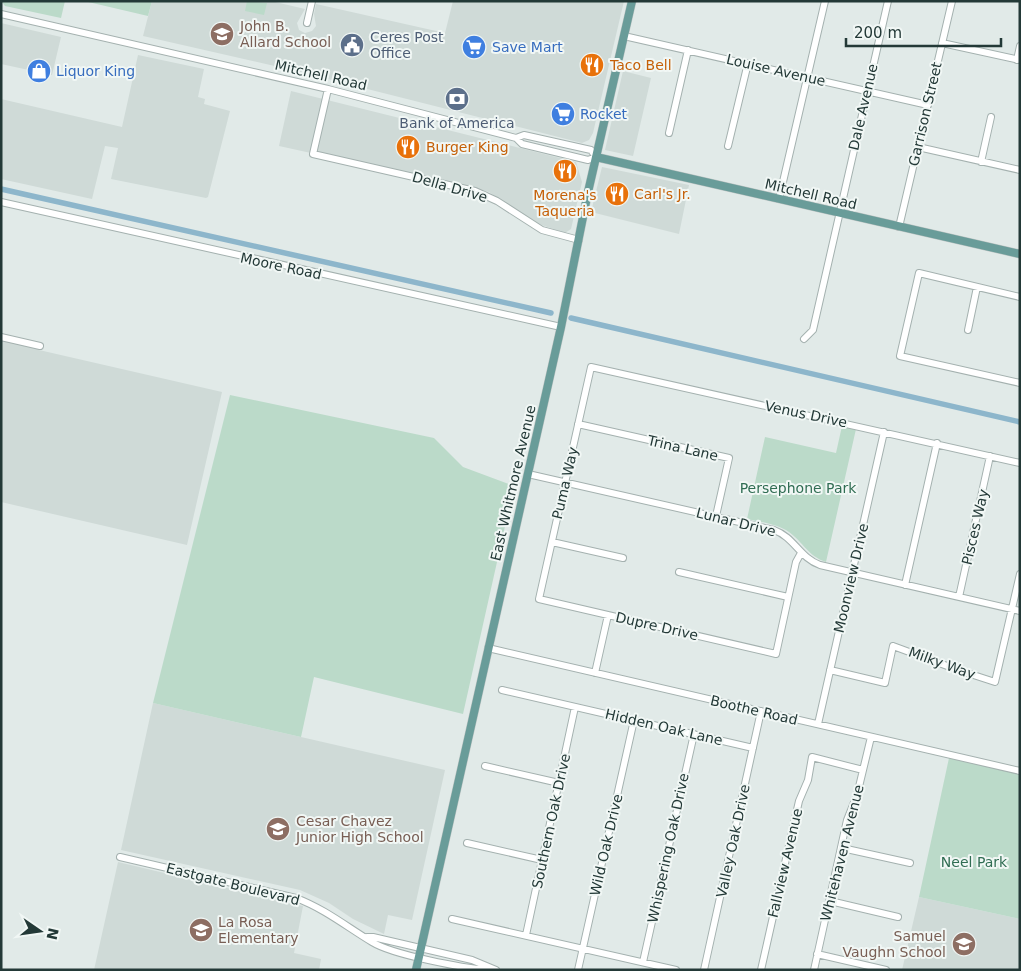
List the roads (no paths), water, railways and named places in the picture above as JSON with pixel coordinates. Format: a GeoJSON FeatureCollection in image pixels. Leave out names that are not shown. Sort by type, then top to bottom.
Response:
{"type":"FeatureCollection","features":[{"type":"Feature","properties":{"kind":"main road","name":"East Whitmore Avenue"},"geometry":{"type":"LineString","coordinates":[[416,970],[561,327],[596,157],[632,1]]}},
{"type":"Feature","properties":{"kind":"main road","name":"Mitchell Road"},"geometry":{"type":"LineString","coordinates":[[596,157],[1020,254]]}},
{"type":"Feature","properties":{"kind":"street"},"geometry":{"type":"LineString","coordinates":[[307,23],[312,1]]}},
{"type":"Feature","properties":{"kind":"street"},"geometry":{"type":"LineString","coordinates":[[779,200],[824,1]]}},
{"type":"Feature","properties":{"kind":"street","name":"Dale Avenue"},"geometry":{"type":"LineString","coordinates":[[804,339],[813,330],[888,1]]}},
{"type":"Feature","properties":{"kind":"street","name":"Garrison Street"},"geometry":{"type":"LineString","coordinates":[[899,227],[952,1]]}},
{"type":"Feature","properties":{"kind":"street","name":"Mitchell Road"},"geometry":{"type":"LineString","coordinates":[[1,14],[328,88],[516,138],[522,144],[588,160],[596,157],[591,150],[524,134],[516,138]]}},
{"type":"Feature","properties":{"kind":"street","name":"Louise Avenue"},"geometry":{"type":"LineString","coordinates":[[624,36],[928,104]]}},
{"type":"Feature","properties":{"kind":"street"},"geometry":{"type":"LineString","coordinates":[[942,43],[1018,60],[1020,46]]}},
{"type":"Feature","properties":{"kind":"street"},"geometry":{"type":"LineString","coordinates":[[669,132],[688,50]]}},
{"type":"Feature","properties":{"kind":"street"},"geometry":{"type":"LineString","coordinates":[[728,146],[748,63]]}},
{"type":"Feature","properties":{"kind":"street","name":"Della Drive"},"geometry":{"type":"LineString","coordinates":[[328,88],[313,154],[475,191],[497,201],[542,230],[579,240]]}},
{"type":"Feature","properties":{"kind":"street"},"geometry":{"type":"LineString","coordinates":[[981,162],[991,117]]}},
{"type":"Feature","properties":{"kind":"street"},"geometry":{"type":"LineString","coordinates":[[918,147],[1020,170]]}},
{"type":"Feature","properties":{"kind":"street","name":"Moore Road"},"geometry":{"type":"LineString","coordinates":[[1,202],[561,327]]}},
{"type":"Feature","properties":{"kind":"street"},"geometry":{"type":"LineString","coordinates":[[1020,297],[919,273],[900,356],[1020,383]]}},
{"type":"Feature","properties":{"kind":"street"},"geometry":{"type":"LineString","coordinates":[[968,330],[978,287]]}},
{"type":"Feature","properties":{"kind":"street"},"geometry":{"type":"LineString","coordinates":[[1,337],[40,346]]}},
{"type":"Feature","properties":{"kind":"street","name":"Puma Way"},"geometry":{"type":"LineString","coordinates":[[539,599],[591,367]]}},
{"type":"Feature","properties":{"kind":"street","name":"Venus Drive"},"geometry":{"type":"LineString","coordinates":[[591,367],[1020,463]]}},
{"type":"Feature","properties":{"kind":"street","name":"Trina Lane"},"geometry":{"type":"LineString","coordinates":[[578,424],[729,458],[716,516]]}},
{"type":"Feature","properties":{"kind":"street","name":"Moonview Drive"},"geometry":{"type":"LineString","coordinates":[[818,724],[884,432]]}},
{"type":"Feature","properties":{"kind":"street"},"geometry":{"type":"LineString","coordinates":[[905,585],[937,443]]}},
{"type":"Feature","properties":{"kind":"street","name":"Pisces Way"},"geometry":{"type":"LineString","coordinates":[[959,597],[990,456]]}},
{"type":"Feature","properties":{"kind":"street","name":"Lunar Drive"},"geometry":{"type":"LineString","coordinates":[[528,474],[780,532],[816,564],[1020,611]]}},
{"type":"Feature","properties":{"kind":"street"},"geometry":{"type":"LineString","coordinates":[[552,542],[624,558]]}},
{"type":"Feature","properties":{"kind":"street"},"geometry":{"type":"LineString","coordinates":[[679,572],[788,596],[796,560],[802,553]]}},
{"type":"Feature","properties":{"kind":"street"},"geometry":{"type":"LineString","coordinates":[[1012,610],[1020,574]]}},
{"type":"Feature","properties":{"kind":"street","name":"Dupre Drive"},"geometry":{"type":"LineString","coordinates":[[539,599],[776,654],[788,596]]}},
{"type":"Feature","properties":{"kind":"street","name":"Milky Way"},"geometry":{"type":"LineString","coordinates":[[830,670],[885,683],[893,646],[995,682],[1012,610]]}},
{"type":"Feature","properties":{"kind":"street"},"geometry":{"type":"LineString","coordinates":[[595,673],[608,615]]}},
{"type":"Feature","properties":{"kind":"street","name":"Boothe Road"},"geometry":{"type":"LineString","coordinates":[[488,648],[1020,771]]}},
{"type":"Feature","properties":{"kind":"street","name":"Hidden Oak Lane"},"geometry":{"type":"LineString","coordinates":[[502,690],[753,748]]}},
{"type":"Feature","properties":{"kind":"street","name":"Southern Oak Drive"},"geometry":{"type":"LineString","coordinates":[[526,936],[576,707]]}},
{"type":"Feature","properties":{"kind":"street","name":"Valley Oak Drive"},"geometry":{"type":"LineString","coordinates":[[704,970],[761,711]]}},
{"type":"Feature","properties":{"kind":"street","name":"Wild Oak Drive"},"geometry":{"type":"LineString","coordinates":[[578,970],[634,720]]}},
{"type":"Feature","properties":{"kind":"street","name":"Whispering Oak Drive"},"geometry":{"type":"LineString","coordinates":[[643,962],[694,734]]}},
{"type":"Feature","properties":{"kind":"street","name":"Whitehaven Avenue"},"geometry":{"type":"LineString","coordinates":[[814,970],[847,820],[857,795],[870,737]]}},
{"type":"Feature","properties":{"kind":"street","name":"Fallview Avenue"},"geometry":{"type":"LineString","coordinates":[[761,970],[799,801],[808,780],[812,757],[863,770]]}},
{"type":"Feature","properties":{"kind":"street"},"geometry":{"type":"LineString","coordinates":[[485,766],[559,783]]}},
{"type":"Feature","properties":{"kind":"street"},"geometry":{"type":"LineString","coordinates":[[467,843],[542,860]]}},
{"type":"Feature","properties":{"kind":"street"},"geometry":{"type":"LineString","coordinates":[[842,848],[910,864]]}},
{"type":"Feature","properties":{"kind":"street","name":"Eastgate Boulevard"},"geometry":{"type":"LineString","coordinates":[[120,857],[296,898],[318,906],[367,937],[373,937],[470,968],[488,970]]}},
{"type":"Feature","properties":{"kind":"street"},"geometry":{"type":"LineString","coordinates":[[830,901],[898,917]]}},
{"type":"Feature","properties":{"kind":"street"},"geometry":{"type":"LineString","coordinates":[[452,919],[676,970]]}},
{"type":"Feature","properties":{"kind":"street","name":"Eastgate Boulevard"},"geometry":{"type":"LineString","coordinates":[[420,953],[472,960],[496,970]]}},
{"type":"Feature","properties":{"kind":"street"},"geometry":{"type":"LineString","coordinates":[[817,954],[886,970]]}},
{"type":"Feature","properties":{"kind":"waterway"},"geometry":{"type":"LineString","coordinates":[[1,189],[551,313]]}},
{"type":"Feature","properties":{"kind":"waterway"},"geometry":{"type":"LineString","coordinates":[[571,318],[1020,422]]}},
{"type":"Feature","properties":{"kind":"place","name":"John B. Allard School"},"geometry":{"type":"Point","coordinates":[222,34]}},
{"type":"Feature","properties":{"kind":"place","name":"Ceres Post Office"},"geometry":{"type":"Point","coordinates":[352,45]}},
{"type":"Feature","properties":{"kind":"place","name":"Save Mart"},"geometry":{"type":"Point","coordinates":[474,47]}},
{"type":"Feature","properties":{"kind":"place","name":"Taco Bell"},"geometry":{"type":"Point","coordinates":[592,65]}},
{"type":"Feature","properties":{"kind":"place","name":"Liquor King"},"geometry":{"type":"Point","coordinates":[39,71]}},
{"type":"Feature","properties":{"kind":"place","name":"Bank of America"},"geometry":{"type":"Point","coordinates":[457,99]}},
{"type":"Feature","properties":{"kind":"place","name":"Rocket"},"geometry":{"type":"Point","coordinates":[563,114]}},
{"type":"Feature","properties":{"kind":"place","name":"Burger King"},"geometry":{"type":"Point","coordinates":[408,147]}},
{"type":"Feature","properties":{"kind":"place","name":"Morena's Taqueria"},"geometry":{"type":"Point","coordinates":[565,171]}},
{"type":"Feature","properties":{"kind":"place","name":"Carl's Jr."},"geometry":{"type":"Point","coordinates":[617,194]}},
{"type":"Feature","properties":{"kind":"place","name":"Cesar Chavez Junior High School"},"geometry":{"type":"Point","coordinates":[278,829]}},
{"type":"Feature","properties":{"kind":"place","name":"La Rosa Elementary"},"geometry":{"type":"Point","coordinates":[201,930]}},
{"type":"Feature","properties":{"kind":"place","name":"Samuel Vaughn School"},"geometry":{"type":"Point","coordinates":[964,944]}},
{"type":"Feature","properties":{"kind":"park label","name":"Persephone Park"},"geometry":{"type":"Point","coordinates":[798,488]}},
{"type":"Feature","properties":{"kind":"park label","name":"Neel Park"},"geometry":{"type":"Point","coordinates":[974,862]}}]}
